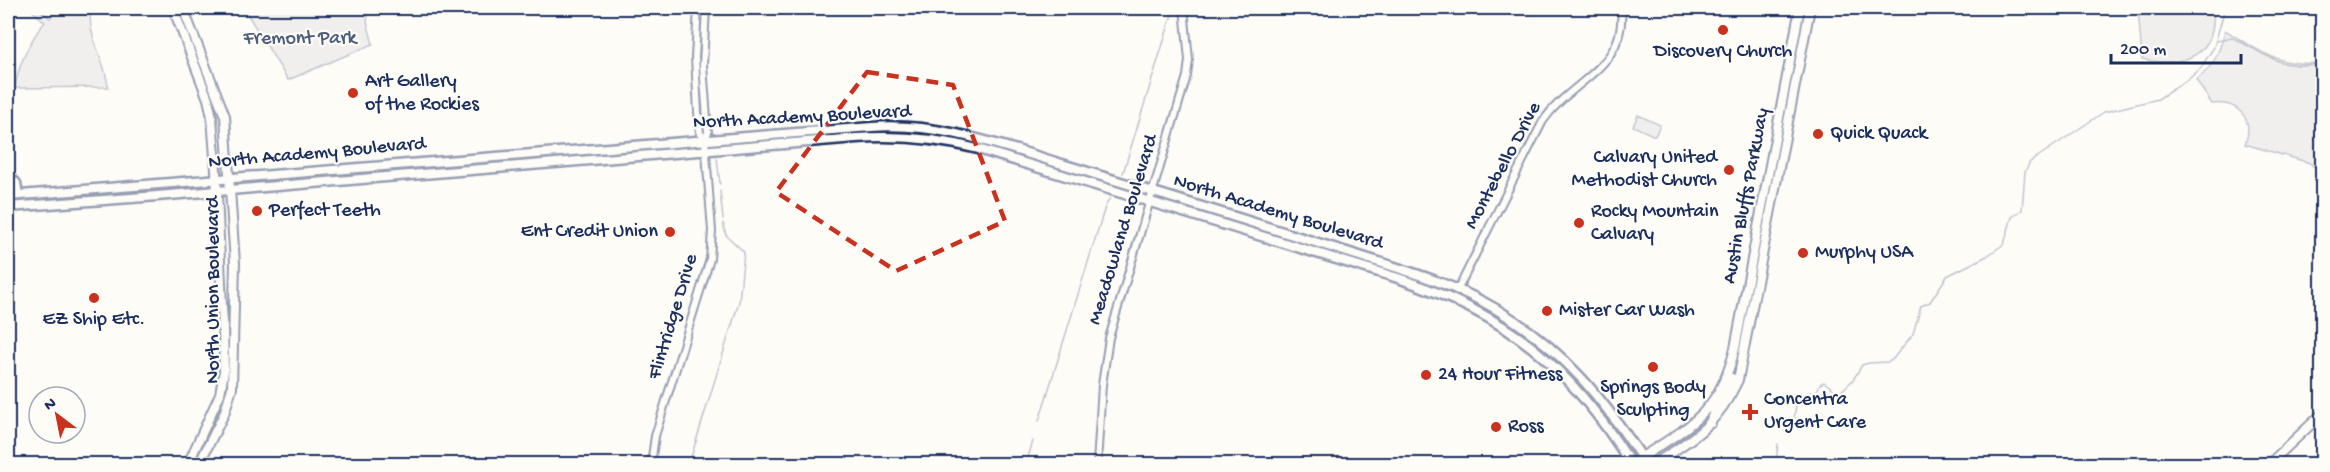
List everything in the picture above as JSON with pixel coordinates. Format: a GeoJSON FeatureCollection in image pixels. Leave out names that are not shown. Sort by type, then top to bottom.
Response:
{"type":"FeatureCollection","features":[{"type":"Feature","properties":{"kind":"highway","name":"North Academy Boulevard"},"geometry":{"type":"LineString","coordinates":[[8,207],[231,190],[886,126],[936,129],[973,137],[1407,271],[1458,289],[1496,309],[1539,339],[1572,367],[1612,413],[1644,461]]}},
{"type":"Feature","properties":{"kind":"highway","name":"North Academy Boulevard"},"geometry":{"type":"LineString","coordinates":[[12,195],[706,145],[880,136],[934,139],[978,149],[1149,201],[1422,286],[1456,300],[1513,332],[1558,370],[1601,419],[1631,464]]}},
{"type":"Feature","properties":{"kind":"highway"},"geometry":{"type":"LineString","coordinates":[[1371,270],[1382,268],[1447,290],[1458,289]]}},
{"type":"Feature","properties":{"kind":"highway"},"geometry":{"type":"LineString","coordinates":[[1456,300],[1463,297],[1488,310],[1496,309]]}},
{"type":"Feature","properties":{"kind":"main road","name":"North Union Boulevard"},"geometry":{"type":"LineString","coordinates":[[173,8],[211,109],[218,191],[223,376],[217,405],[195,446],[188,465]]}},
{"type":"Feature","properties":{"kind":"main road","name":"North Union Boulevard"},"geometry":{"type":"LineString","coordinates":[[183,8],[223,109],[235,263],[234,376],[224,414],[199,465]]}},
{"type":"Feature","properties":{"kind":"main road","name":"Austin Bluffs Parkway"},"geometry":{"type":"LineString","coordinates":[[1631,464],[1644,461],[1696,421],[1718,395],[1730,370],[1800,8]]}},
{"type":"Feature","properties":{"kind":"main road","name":"Austin Bluffs Parkway"},"geometry":{"type":"LineString","coordinates":[[1654,465],[1711,423],[1726,404],[1738,380],[1810,8]]}},
{"type":"Feature","properties":{"kind":"main road","name":"Austin Bluffs Parkway"},"geometry":{"type":"LineString","coordinates":[[1783,93],[1792,105]]}},
{"type":"Feature","properties":{"kind":"main road","name":"Austin Bluffs Parkway"},"geometry":{"type":"LineString","coordinates":[[1743,306],[1751,317]]}},
{"type":"Feature","properties":{"kind":"main road"},"geometry":{"type":"LineString","coordinates":[[1711,423],[1712,414],[1722,400],[1732,378],[1730,370]]}},
{"type":"Feature","properties":{"kind":"main road"},"geometry":{"type":"LineString","coordinates":[[2269,465],[2322,414]]}},
{"type":"Feature","properties":{"kind":"street","name":"Flintridge Drive"},"geometry":{"type":"LineString","coordinates":[[698,8],[696,73],[700,133],[706,145]]}},
{"type":"Feature","properties":{"kind":"street","name":"Flintridge Drive"},"geometry":{"type":"LineString","coordinates":[[651,465],[655,436],[710,259],[712,231],[703,65],[706,8]]}},
{"type":"Feature","properties":{"kind":"street","name":"Meadowland Boulevard"},"geometry":{"type":"LineString","coordinates":[[1096,465],[1102,385],[1109,338],[1187,76],[1189,60],[1184,8]]}},
{"type":"Feature","properties":{"kind":"street","name":"Montebello Drive"},"geometry":{"type":"LineString","coordinates":[[1458,289],[1543,121],[1559,100],[1596,72],[1613,51],[1620,36],[1621,8]]}},
{"type":"Feature","properties":{"kind":"highlighted area"},"geometry":{"type":"Polygon","coordinates":[[[867,72],[953,85],[1005,221],[896,271],[776,192],[867,72]]]}},
{"type":"Feature","properties":{"kind":"green space"},"geometry":{"type":"Polygon","coordinates":[[[29,8],[36,8],[50,18],[62,8],[91,8],[91,29],[108,87],[15,88],[26,53],[45,22],[29,8]]]}},
{"type":"Feature","properties":{"kind":"green space","name":"Fremont Park"},"geometry":{"type":"Polygon","coordinates":[[[248,8],[369,8],[367,22],[373,44],[288,80],[246,12],[248,8]]]}},
{"type":"Feature","properties":{"kind":"green space"},"geometry":{"type":"Polygon","coordinates":[[[2138,8],[2213,8],[2210,37],[2204,48],[2184,59],[2171,62],[2142,59],[2138,8]]]}},
{"type":"Feature","properties":{"kind":"green space"},"geometry":{"type":"Polygon","coordinates":[[[2225,30],[2270,56],[2294,63],[2322,63],[2322,175],[2310,163],[2245,144],[2248,126],[2242,113],[2230,105],[2212,104],[2196,80],[2215,58],[2225,30]]]}},
{"type":"Feature","properties":{"kind":"green space"},"geometry":{"type":"Polygon","coordinates":[[[1638,115],[1660,125],[1655,136],[1633,126],[1638,115]]]}},
{"type":"Feature","properties":{"kind":"waterway"},"geometry":{"type":"LineString","coordinates":[[1123,173],[1174,8]]}},
{"type":"Feature","properties":{"kind":"waterway"},"geometry":{"type":"LineString","coordinates":[[1794,422],[1796,404],[1804,394],[1817,391],[1820,384],[1824,382],[1839,393],[1853,380],[1862,365],[1892,360],[1913,334],[1921,306],[1930,302],[1947,276],[1987,256],[2004,244],[2012,217],[2022,210],[2025,172],[2030,162],[2104,112],[2158,99],[2200,69],[2214,47],[2225,8]]}},
{"type":"Feature","properties":{"kind":"waterway"},"geometry":{"type":"LineString","coordinates":[[2217,41],[2231,37],[2264,55],[2283,62],[2306,65],[2322,64]]}},
{"type":"Feature","properties":{"kind":"waterway"},"geometry":{"type":"LineString","coordinates":[[717,158],[720,184]]}},
{"type":"Feature","properties":{"kind":"waterway"},"geometry":{"type":"LineString","coordinates":[[720,191],[723,219]]}},
{"type":"Feature","properties":{"kind":"waterway"},"geometry":{"type":"LineString","coordinates":[[1039,421],[1105,207],[1110,198]]}},
{"type":"Feature","properties":{"kind":"waterway"},"geometry":{"type":"LineString","coordinates":[[689,464],[739,302],[744,252],[726,235],[723,223]]}},
{"type":"Feature","properties":{"kind":"waterway"},"geometry":{"type":"LineString","coordinates":[[1026,464],[1033,441]]}},
{"type":"Feature","properties":{"kind":"waterway"},"geometry":{"type":"LineString","coordinates":[[1776,464],[1778,444]]}},
{"type":"Feature","properties":{"kind":"place","name":"Discovery Church"},"geometry":{"type":"Point","coordinates":[1723,30]}},
{"type":"Feature","properties":{"kind":"place","name":"Art Gallery of the Rockies"},"geometry":{"type":"Point","coordinates":[353,93]}},
{"type":"Feature","properties":{"kind":"place","name":"Quick Quack"},"geometry":{"type":"Point","coordinates":[1818,134]}},
{"type":"Feature","properties":{"kind":"place","name":"Calvary United Methodist Church"},"geometry":{"type":"Point","coordinates":[1729,170]}},
{"type":"Feature","properties":{"kind":"place","name":"Perfect Teeth"},"geometry":{"type":"Point","coordinates":[257,211]}},
{"type":"Feature","properties":{"kind":"place","name":"Rocky Mountain Calvary"},"geometry":{"type":"Point","coordinates":[1579,223]}},
{"type":"Feature","properties":{"kind":"place","name":"Ent Credit Union"},"geometry":{"type":"Point","coordinates":[670,232]}},
{"type":"Feature","properties":{"kind":"place","name":"Murphy USA"},"geometry":{"type":"Point","coordinates":[1803,253]}},
{"type":"Feature","properties":{"kind":"place","name":"EZ Ship Etc."},"geometry":{"type":"Point","coordinates":[94,298]}},
{"type":"Feature","properties":{"kind":"place","name":"Mister Car Wash"},"geometry":{"type":"Point","coordinates":[1547,311]}},
{"type":"Feature","properties":{"kind":"place","name":"Springs Body Sculpting"},"geometry":{"type":"Point","coordinates":[1653,367]}},
{"type":"Feature","properties":{"kind":"place","name":"24 Hour Fitness"},"geometry":{"type":"Point","coordinates":[1426,375]}},
{"type":"Feature","properties":{"kind":"place","name":"Concentra Urgent Care"},"geometry":{"type":"Point","coordinates":[1750,412]}},
{"type":"Feature","properties":{"kind":"place","name":"Ross"},"geometry":{"type":"Point","coordinates":[1496,427]}}]}
